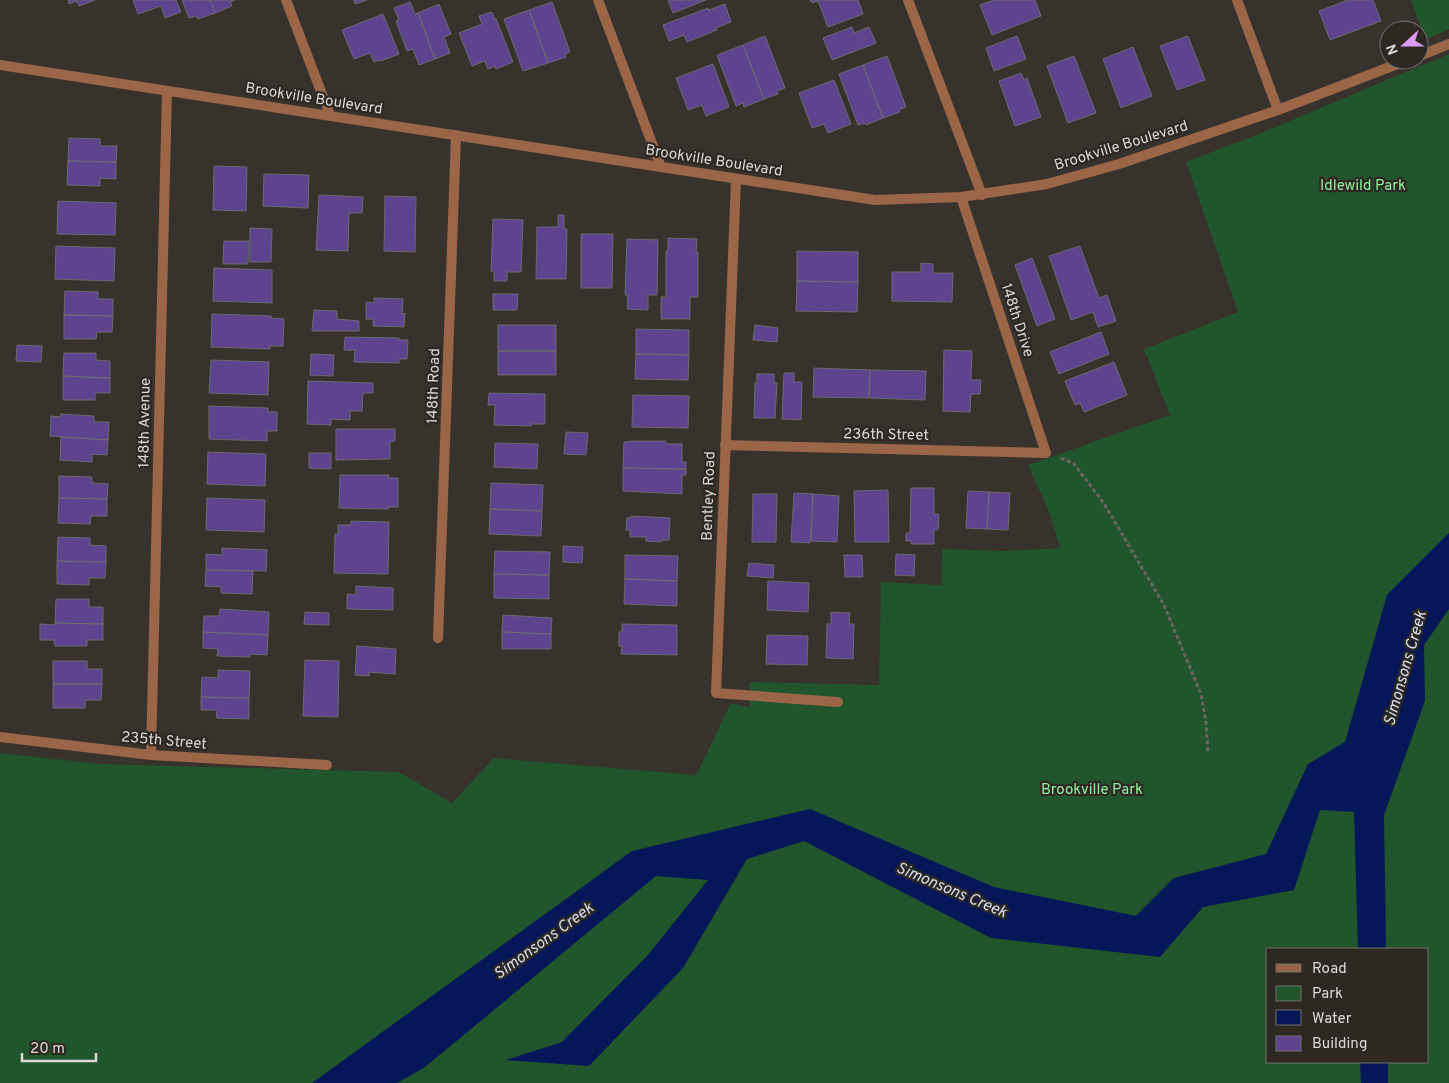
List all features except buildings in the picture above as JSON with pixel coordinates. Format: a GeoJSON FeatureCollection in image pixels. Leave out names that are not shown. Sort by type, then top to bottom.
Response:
{"type":"FeatureCollection","features":[{"type":"Feature","properties":{"kind":"street"},"geometry":{"type":"LineString","coordinates":[[286,0],[330,115]]}},
{"type":"Feature","properties":{"kind":"street"},"geometry":{"type":"LineString","coordinates":[[598,0],[661,167]]}},
{"type":"Feature","properties":{"kind":"street"},"geometry":{"type":"LineString","coordinates":[[908,0],[982,195]]}},
{"type":"Feature","properties":{"kind":"street"},"geometry":{"type":"LineString","coordinates":[[1237,0],[1278,110]]}},
{"type":"Feature","properties":{"kind":"street"},"geometry":{"type":"LineString","coordinates":[[1429,52],[1449,44]]}},
{"type":"Feature","properties":{"kind":"street","name":"Brookville Boulevard"},"geometry":{"type":"LineString","coordinates":[[0,65],[874,200],[961,197],[1046,184],[1119,164],[1278,110],[1382,70]]}},
{"type":"Feature","properties":{"kind":"street","name":"148th Avenue"},"geometry":{"type":"LineString","coordinates":[[151,755],[168,91]]}},
{"type":"Feature","properties":{"kind":"street","name":"148th Road"},"geometry":{"type":"LineString","coordinates":[[438,638],[456,136]]}},
{"type":"Feature","properties":{"kind":"street","name":"Bentley Road"},"geometry":{"type":"LineString","coordinates":[[736,179],[716,693],[838,702]]}},
{"type":"Feature","properties":{"kind":"street","name":"148th Drive"},"geometry":{"type":"LineString","coordinates":[[961,197],[1046,453]]}},
{"type":"Feature","properties":{"kind":"street","name":"236th Street"},"geometry":{"type":"LineString","coordinates":[[725,445],[1046,453]]}},
{"type":"Feature","properties":{"kind":"street","name":"235th Street"},"geometry":{"type":"LineString","coordinates":[[0,737],[151,755],[327,765]]}},
{"type":"Feature","properties":{"kind":"path"},"geometry":{"type":"LineString","coordinates":[[1046,453],[1074,464],[1103,502],[1164,604],[1201,694],[1208,753]]}},
{"type":"Feature","properties":{"kind":"green space"},"geometry":{"type":"Polygon","coordinates":[[[1411,0],[1449,0],[1449,29],[1429,38],[1429,20],[1418,20],[1411,0]]]}},
{"type":"Feature","properties":{"kind":"green space","name":"Brookville Park"},"geometry":{"type":"Polygon","coordinates":[[[1449,54],[1449,1083],[0,1083],[0,753],[101,764],[399,772],[452,803],[494,758],[696,775],[731,703],[750,708],[750,682],[879,685],[881,582],[941,585],[942,549],[1005,551],[1060,548],[1050,514],[1028,465],[1170,415],[1144,349],[1238,312],[1186,162],[1261,133],[1411,70],[1429,70],[1429,62],[1449,54]]]}},
{"type":"Feature","properties":{"kind":"water","name":"Simonsons Creek"},"geometry":{"type":"Polygon","coordinates":[[[1449,533],[1449,609],[1424,645],[1425,701],[1384,815],[1386,948],[1358,948],[1354,812],[1320,810],[1294,890],[1203,907],[1160,957],[991,938],[804,841],[747,859],[683,968],[589,1066],[506,1060],[562,1042],[648,955],[708,880],[656,876],[425,1067],[397,1083],[312,1083],[632,851],[810,809],[994,887],[1136,916],[1174,878],[1266,854],[1308,764],[1345,742],[1387,595],[1449,533]]]}},
{"type":"Feature","properties":{"kind":"water"},"geometry":{"type":"Polygon","coordinates":[[[1360,1063],[1388,1063],[1388,1083],[1361,1083],[1360,1063]]]}},
{"type":"Feature","properties":{"kind":"park label","name":"Idlewild Park"},"geometry":{"type":"Point","coordinates":[1363,185]}}]}
